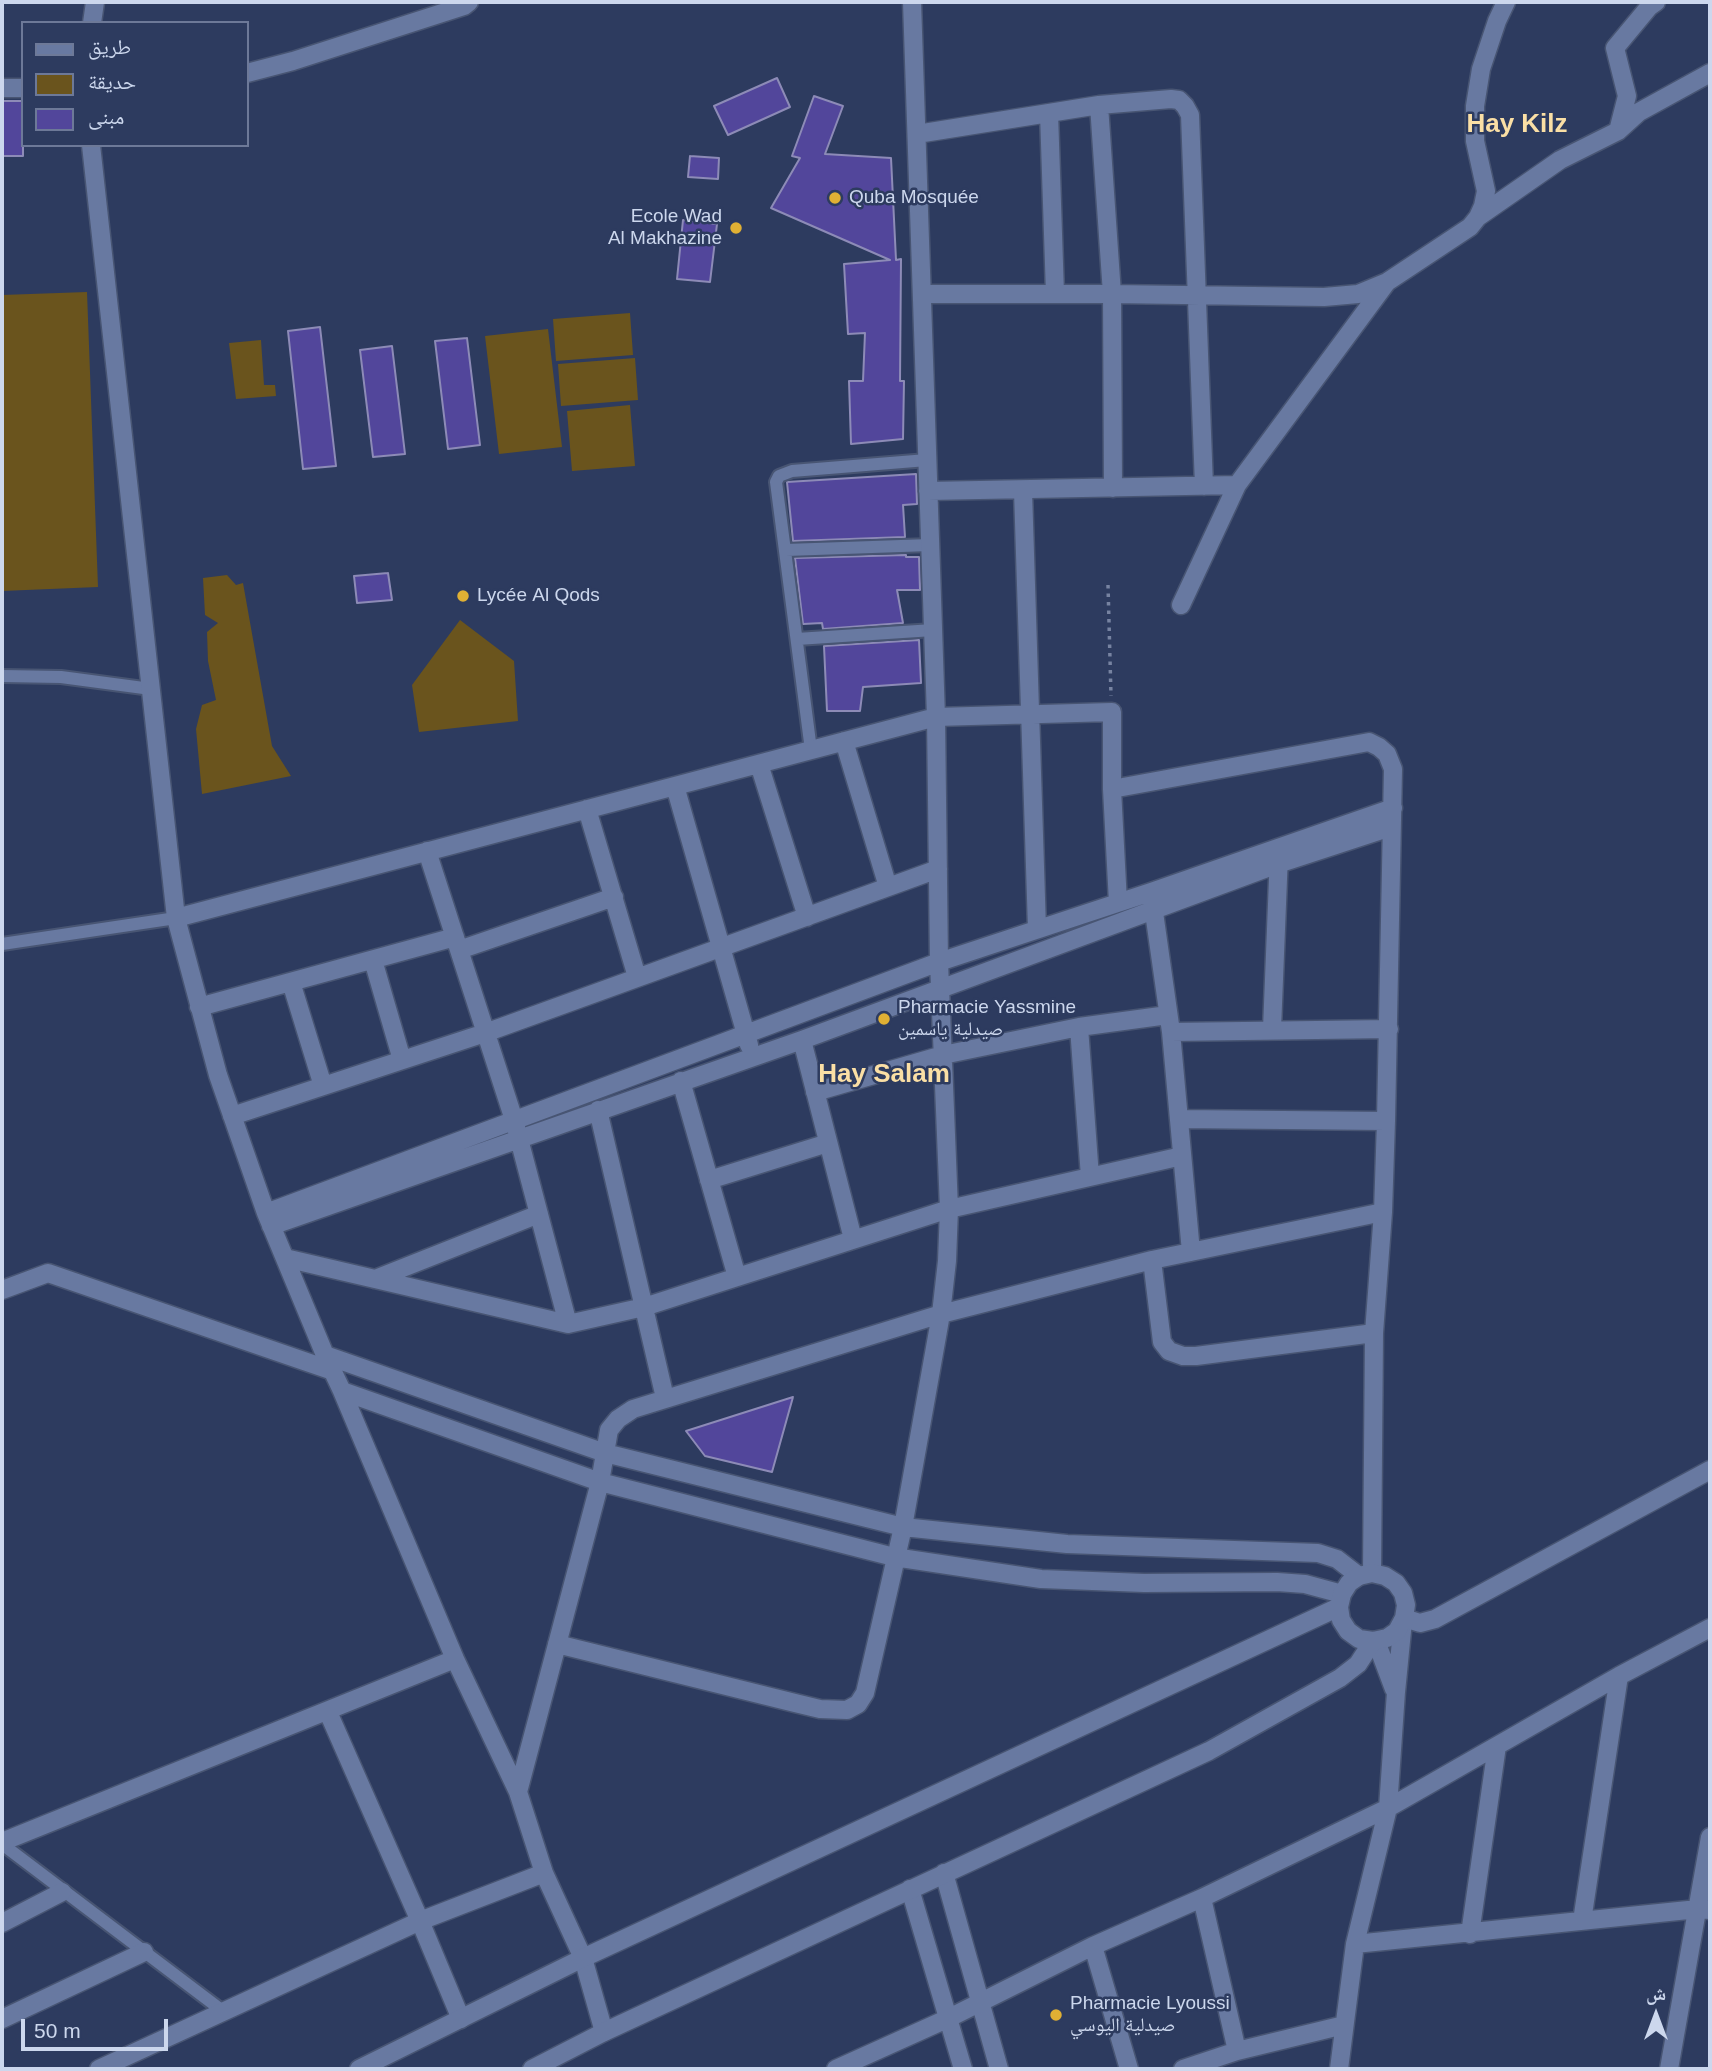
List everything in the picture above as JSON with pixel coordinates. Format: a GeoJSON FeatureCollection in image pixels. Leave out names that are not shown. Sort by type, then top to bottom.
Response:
{"type":"FeatureCollection","features":[{"type":"Feature","properties":{"kind":"street"},"geometry":{"type":"LineString","coordinates":[[92,21],[95,2]]}},
{"type":"Feature","properties":{"kind":"street"},"geometry":{"type":"LineString","coordinates":[[248,74],[464,6],[469,2]]}},
{"type":"Feature","properties":{"kind":"street"},"geometry":{"type":"LineString","coordinates":[[557,1644],[820,1709],[847,1710],[858,1704],[865,1693],[903,1527],[941,1314],[949,1209],[939,962],[936,717],[912,2]]}},
{"type":"Feature","properties":{"kind":"street"},"geometry":{"type":"LineString","coordinates":[[922,294],[1324,297],[1358,294],[1387,282],[1471,227],[1478,217],[1486,191],[1475,141],[1475,106],[1481,69],[1506,2]]}},
{"type":"Feature","properties":{"kind":"street"},"geometry":{"type":"LineString","coordinates":[[1618,131],[1627,96],[1615,48],[1656,2]]}},
{"type":"Feature","properties":{"kind":"street"},"geometry":{"type":"LineString","coordinates":[[1478,217],[1560,160],[1618,131],[1639,112],[1710,73]]}},
{"type":"Feature","properties":{"kind":"street"},"geometry":{"type":"LineString","coordinates":[[2,88],[21,88]]}},
{"type":"Feature","properties":{"kind":"street"},"geometry":{"type":"LineString","coordinates":[[917,134],[1100,105],[1171,99],[1178,100],[1185,106],[1190,115],[1204,486]]}},
{"type":"Feature","properties":{"kind":"street"},"geometry":{"type":"LineString","coordinates":[[1100,105],[1112,294],[1114,488]]}},
{"type":"Feature","properties":{"kind":"street"},"geometry":{"type":"LineString","coordinates":[[1049,113],[1055,294]]}},
{"type":"Feature","properties":{"kind":"street"},"geometry":{"type":"LineString","coordinates":[[92,147],[176,918],[200,1007],[232,1116],[269,1219],[455,1659],[518,1792],[544,1873],[583,1958],[604,2032]]}},
{"type":"Feature","properties":{"kind":"street"},"geometry":{"type":"LineString","coordinates":[[1181,605],[1237,485],[1387,282]]}},
{"type":"Feature","properties":{"kind":"street"},"geometry":{"type":"LineString","coordinates":[[928,491],[1237,485]]}},
{"type":"Feature","properties":{"kind":"street"},"geometry":{"type":"LineString","coordinates":[[1023,491],[1037,929]]}},
{"type":"Feature","properties":{"kind":"street"},"geometry":{"type":"LineString","coordinates":[[176,918],[936,717],[1112,712],[1112,789],[1118,903]]}},
{"type":"Feature","properties":{"kind":"street"},"geometry":{"type":"LineString","coordinates":[[844,741],[888,887]]}},
{"type":"Feature","properties":{"kind":"street"},"geometry":{"type":"LineString","coordinates":[[1112,789],[1369,742],[1387,754],[1393,769],[1383,1212],[1374,1333],[1366,1575]]}},
{"type":"Feature","properties":{"kind":"street"},"geometry":{"type":"LineString","coordinates":[[759,764],[807,917]]}},
{"type":"Feature","properties":{"kind":"street"},"geometry":{"type":"LineString","coordinates":[[675,786],[753,1057]]}},
{"type":"Feature","properties":{"kind":"street"},"geometry":{"type":"LineString","coordinates":[[516,1129],[598,1110],[802,1040],[1152,900],[1279,856],[1392,808]]}},
{"type":"Feature","properties":{"kind":"street"},"geometry":{"type":"LineString","coordinates":[[587,809],[637,978]]}},
{"type":"Feature","properties":{"kind":"street"},"geometry":{"type":"LineString","coordinates":[[1279,856],[1391,827]]}},
{"type":"Feature","properties":{"kind":"street"},"geometry":{"type":"LineString","coordinates":[[427,851],[516,1129],[568,1324]]}},
{"type":"Feature","properties":{"kind":"street"},"geometry":{"type":"LineString","coordinates":[[1272,1029],[1279,856]]}},
{"type":"Feature","properties":{"kind":"street"},"geometry":{"type":"LineString","coordinates":[[232,1116],[485,1032],[938,869]]}},
{"type":"Feature","properties":{"kind":"street"},"geometry":{"type":"LineString","coordinates":[[200,1007],[373,960],[457,944],[614,897]]}},
{"type":"Feature","properties":{"kind":"street"},"geometry":{"type":"LineString","coordinates":[[269,1219],[516,1129],[746,1034],[939,962],[1118,903],[1152,900]]}},
{"type":"Feature","properties":{"kind":"street"},"geometry":{"type":"LineString","coordinates":[[1152,900],[1170,1023],[1191,1252]]}},
{"type":"Feature","properties":{"kind":"street"},"geometry":{"type":"LineString","coordinates":[[373,960],[402,1060]]}},
{"type":"Feature","properties":{"kind":"street"},"geometry":{"type":"LineString","coordinates":[[291,982],[323,1086]]}},
{"type":"Feature","properties":{"kind":"street"},"geometry":{"type":"LineString","coordinates":[[815,1092],[943,1055],[1079,1027],[1170,1023],[1272,1029],[1389,1029]]}},
{"type":"Feature","properties":{"kind":"street"},"geometry":{"type":"LineString","coordinates":[[1079,1027],[1090,1177]]}},
{"type":"Feature","properties":{"kind":"street"},"geometry":{"type":"LineString","coordinates":[[802,1040],[853,1239]]}},
{"type":"Feature","properties":{"kind":"street"},"geometry":{"type":"LineString","coordinates":[[681,1081],[737,1277]]}},
{"type":"Feature","properties":{"kind":"street"},"geometry":{"type":"LineString","coordinates":[[598,1110],[665,1398]]}},
{"type":"Feature","properties":{"kind":"street"},"geometry":{"type":"LineString","coordinates":[[1179,1119],[1386,1121]]}},
{"type":"Feature","properties":{"kind":"street"},"geometry":{"type":"LineString","coordinates":[[709,1180],[828,1143]]}},
{"type":"Feature","properties":{"kind":"street"},"geometry":{"type":"LineString","coordinates":[[285,1258],[568,1324],[644,1307],[949,1209],[1182,1156]]}},
{"type":"Feature","properties":{"kind":"street"},"geometry":{"type":"LineString","coordinates":[[518,1792],[600,1482],[609,1430],[618,1419],[633,1409],[665,1398],[941,1314],[1191,1252],[1383,1212]]}},
{"type":"Feature","properties":{"kind":"street"},"geometry":{"type":"LineString","coordinates":[[375,1279],[539,1214]]}},
{"type":"Feature","properties":{"kind":"street"},"geometry":{"type":"LineString","coordinates":[[1152,1261],[1161,1342],[1169,1351],[1183,1356],[1374,1333]]}},
{"type":"Feature","properties":{"kind":"street"},"geometry":{"type":"LineString","coordinates":[[2,1290],[48,1273],[333,1371]]}},
{"type":"Feature","properties":{"kind":"street"},"geometry":{"type":"LineString","coordinates":[[325,1355],[605,1453],[903,1527],[1067,1544],[1318,1553],[1337,1559],[1366,1575],[1385,1576],[1396,1583],[1403,1593],[1406,1605],[1396,1692],[1388,1808],[1355,1944],[1339,2069]]}},
{"type":"Feature","properties":{"kind":"street"},"geometry":{"type":"LineString","coordinates":[[342,1391],[600,1482],[894,1557],[1041,1579],[1305,1584],[1340,1600]]}},
{"type":"Feature","properties":{"kind":"street"},"geometry":{"type":"LineString","coordinates":[[1404,1620],[1420,1623],[1435,1619],[1710,1470]]}},
{"type":"Feature","properties":{"kind":"street"},"geometry":{"type":"LineString","coordinates":[[1366,1575],[1349,1583],[1340,1600],[1341,1620],[1348,1631],[1359,1639],[1374,1641],[1387,1638],[1397,1631],[1404,1620]]}},
{"type":"Feature","properties":{"kind":"street"},"geometry":{"type":"LineString","coordinates":[[359,2069],[583,1958],[1340,1600]]}},
{"type":"Feature","properties":{"kind":"street"},"geometry":{"type":"LineString","coordinates":[[836,2069],[1388,1808],[1619,1676],[1710,1628]]}},
{"type":"Feature","properties":{"kind":"street"},"geometry":{"type":"LineString","coordinates":[[1374,1641],[1396,1692]]}},
{"type":"Feature","properties":{"kind":"street"},"geometry":{"type":"LineString","coordinates":[[532,2069],[604,2032],[1209,1751],[1340,1678],[1358,1664],[1374,1641]]}},
{"type":"Feature","properties":{"kind":"street"},"geometry":{"type":"LineString","coordinates":[[2,1843],[455,1659]]}},
{"type":"Feature","properties":{"kind":"street"},"geometry":{"type":"LineString","coordinates":[[1582,1921],[1619,1676]]}},
{"type":"Feature","properties":{"kind":"street"},"geometry":{"type":"LineString","coordinates":[[328,1712],[461,2019]]}},
{"type":"Feature","properties":{"kind":"street"},"geometry":{"type":"LineString","coordinates":[[1470,1934],[1497,1746]]}},
{"type":"Feature","properties":{"kind":"street"},"geometry":{"type":"LineString","coordinates":[[1669,2069],[1704,1910],[1710,1837]]}},
{"type":"Feature","properties":{"kind":"street"},"geometry":{"type":"LineString","coordinates":[[99,2069],[420,1921],[544,1873]]}},
{"type":"Feature","properties":{"kind":"street"},"geometry":{"type":"LineString","coordinates":[[944,1873],[999,2069]]}},
{"type":"Feature","properties":{"kind":"street"},"geometry":{"type":"LineString","coordinates":[[910,1889],[963,2069]]}},
{"type":"Feature","properties":{"kind":"street"},"geometry":{"type":"LineString","coordinates":[[2,1923],[62,1892]]}},
{"type":"Feature","properties":{"kind":"street"},"geometry":{"type":"LineString","coordinates":[[1202,1898],[1237,2052]]}},
{"type":"Feature","properties":{"kind":"street"},"geometry":{"type":"LineString","coordinates":[[1355,1944],[1704,1910]]}},
{"type":"Feature","properties":{"kind":"street"},"geometry":{"type":"LineString","coordinates":[[1093,1946],[1129,2069]]}},
{"type":"Feature","properties":{"kind":"street"},"geometry":{"type":"LineString","coordinates":[[2,2019],[144,1951]]}},
{"type":"Feature","properties":{"kind":"street"},"geometry":{"type":"LineString","coordinates":[[1183,2069],[1237,2052],[1344,2025]]}},
{"type":"Feature","properties":{"kind":"lane"},"geometry":{"type":"LineString","coordinates":[[811,750],[776,482],[779,476],[792,471],[928,460]]}},
{"type":"Feature","properties":{"kind":"lane"},"geometry":{"type":"LineString","coordinates":[[786,550],[930,545]]}},
{"type":"Feature","properties":{"kind":"lane"},"geometry":{"type":"LineString","coordinates":[[797,639],[933,630]]}},
{"type":"Feature","properties":{"kind":"lane"},"geometry":{"type":"LineString","coordinates":[[2,676],[61,677],[151,689]]}},
{"type":"Feature","properties":{"kind":"lane"},"geometry":{"type":"LineString","coordinates":[[2,944],[176,918]]}},
{"type":"Feature","properties":{"kind":"lane"},"geometry":{"type":"LineString","coordinates":[[2,1843],[62,1892],[224,2012]]}},
{"type":"Feature","properties":{"kind":"path"},"geometry":{"type":"LineString","coordinates":[[1108,585],[1112,712]]}},
{"type":"Feature","properties":{"kind":"green space"},"geometry":{"type":"Polygon","coordinates":[[[87,292],[98,587],[2,591],[2,295],[87,292]]]}},
{"type":"Feature","properties":{"kind":"green space"},"geometry":{"type":"Polygon","coordinates":[[[630,313],[633,355],[556,361],[553,319],[630,313]]]}},
{"type":"Feature","properties":{"kind":"green space"},"geometry":{"type":"Polygon","coordinates":[[[548,329],[562,447],[499,454],[485,336],[548,329]]]}},
{"type":"Feature","properties":{"kind":"green space"},"geometry":{"type":"Polygon","coordinates":[[[261,340],[264,385],[275,385],[276,396],[236,399],[229,343],[261,340]]]}},
{"type":"Feature","properties":{"kind":"green space"},"geometry":{"type":"Polygon","coordinates":[[[635,358],[638,400],[561,406],[558,364],[635,358]]]}},
{"type":"Feature","properties":{"kind":"green space"},"geometry":{"type":"Polygon","coordinates":[[[630,405],[635,466],[572,471],[567,411],[630,405]]]}},
{"type":"Feature","properties":{"kind":"green space"},"geometry":{"type":"Polygon","coordinates":[[[227,575],[236,585],[243,583],[272,746],[291,776],[202,794],[196,729],[202,705],[216,700],[208,661],[207,632],[218,623],[205,615],[203,578],[227,575]]]}},
{"type":"Feature","properties":{"kind":"green space"},"geometry":{"type":"Polygon","coordinates":[[[460,620],[514,661],[518,721],[419,732],[412,685],[460,620]]]}},
{"type":"Feature","properties":{"kind":"building"},"geometry":{"type":"Polygon","coordinates":[[[777,78],[790,107],[728,135],[714,106],[777,78]]]}},
{"type":"Feature","properties":{"kind":"building"},"geometry":{"type":"Polygon","coordinates":[[[814,96],[843,106],[825,154],[891,158],[896,260],[901,259],[900,381],[904,381],[903,439],[851,444],[849,381],[863,381],[865,333],[848,334],[844,264],[890,260],[771,208],[800,158],[792,156],[814,96]]]}},
{"type":"Feature","properties":{"kind":"building"},"geometry":{"type":"Polygon","coordinates":[[[2,101],[21,101],[23,156],[2,156],[2,101]]]}},
{"type":"Feature","properties":{"kind":"building"},"geometry":{"type":"Polygon","coordinates":[[[690,156],[719,158],[718,179],[688,177],[690,156]]]}},
{"type":"Feature","properties":{"kind":"building"},"geometry":{"type":"Polygon","coordinates":[[[683,220],[717,224],[710,282],[677,279],[683,220]]]}},
{"type":"Feature","properties":{"kind":"building"},"geometry":{"type":"Polygon","coordinates":[[[320,327],[336,466],[303,469],[288,331],[320,327]]]}},
{"type":"Feature","properties":{"kind":"building"},"geometry":{"type":"Polygon","coordinates":[[[467,338],[480,445],[448,449],[435,341],[467,338]]]}},
{"type":"Feature","properties":{"kind":"building"},"geometry":{"type":"Polygon","coordinates":[[[392,346],[405,454],[373,457],[360,350],[392,346]]]}},
{"type":"Feature","properties":{"kind":"building"},"geometry":{"type":"Polygon","coordinates":[[[916,474],[917,504],[903,505],[905,537],[793,541],[787,482],[916,474]]]}},
{"type":"Feature","properties":{"kind":"building"},"geometry":{"type":"Polygon","coordinates":[[[906,555],[919,557],[920,590],[897,590],[903,623],[823,629],[822,623],[803,624],[795,558],[906,555]]]}},
{"type":"Feature","properties":{"kind":"building"},"geometry":{"type":"Polygon","coordinates":[[[388,573],[392,600],[357,603],[354,576],[388,573]]]}},
{"type":"Feature","properties":{"kind":"building"},"geometry":{"type":"Polygon","coordinates":[[[919,640],[921,683],[863,687],[860,711],[827,711],[824,646],[919,640]]]}},
{"type":"Feature","properties":{"kind":"building"},"geometry":{"type":"Polygon","coordinates":[[[793,1397],[772,1472],[705,1456],[686,1431],[793,1397]]]}},
{"type":"Feature","properties":{"kind":"place","name":"Quba Mosquée"},"geometry":{"type":"Point","coordinates":[835,198]}},
{"type":"Feature","properties":{"kind":"place","name":"Ecole Wad Al Makhazine"},"geometry":{"type":"Point","coordinates":[736,228]}},
{"type":"Feature","properties":{"kind":"place","name":"Lycée Al Qods"},"geometry":{"type":"Point","coordinates":[463,596]}},
{"type":"Feature","properties":{"kind":"place","name":"Pharmacie Yassmine صيدلية ياسمين"},"geometry":{"type":"Point","coordinates":[884,1019]}},
{"type":"Feature","properties":{"kind":"place","name":"Pharmacie Lyoussi صيدلية اليوسي"},"geometry":{"type":"Point","coordinates":[1056,2015]}},
{"type":"Feature","properties":{"kind":"district","name":"Hay Kilz"},"geometry":{"type":"Point","coordinates":[1517,125]}},
{"type":"Feature","properties":{"kind":"district","name":"Hay Salam"},"geometry":{"type":"Point","coordinates":[884,1075]}}]}
